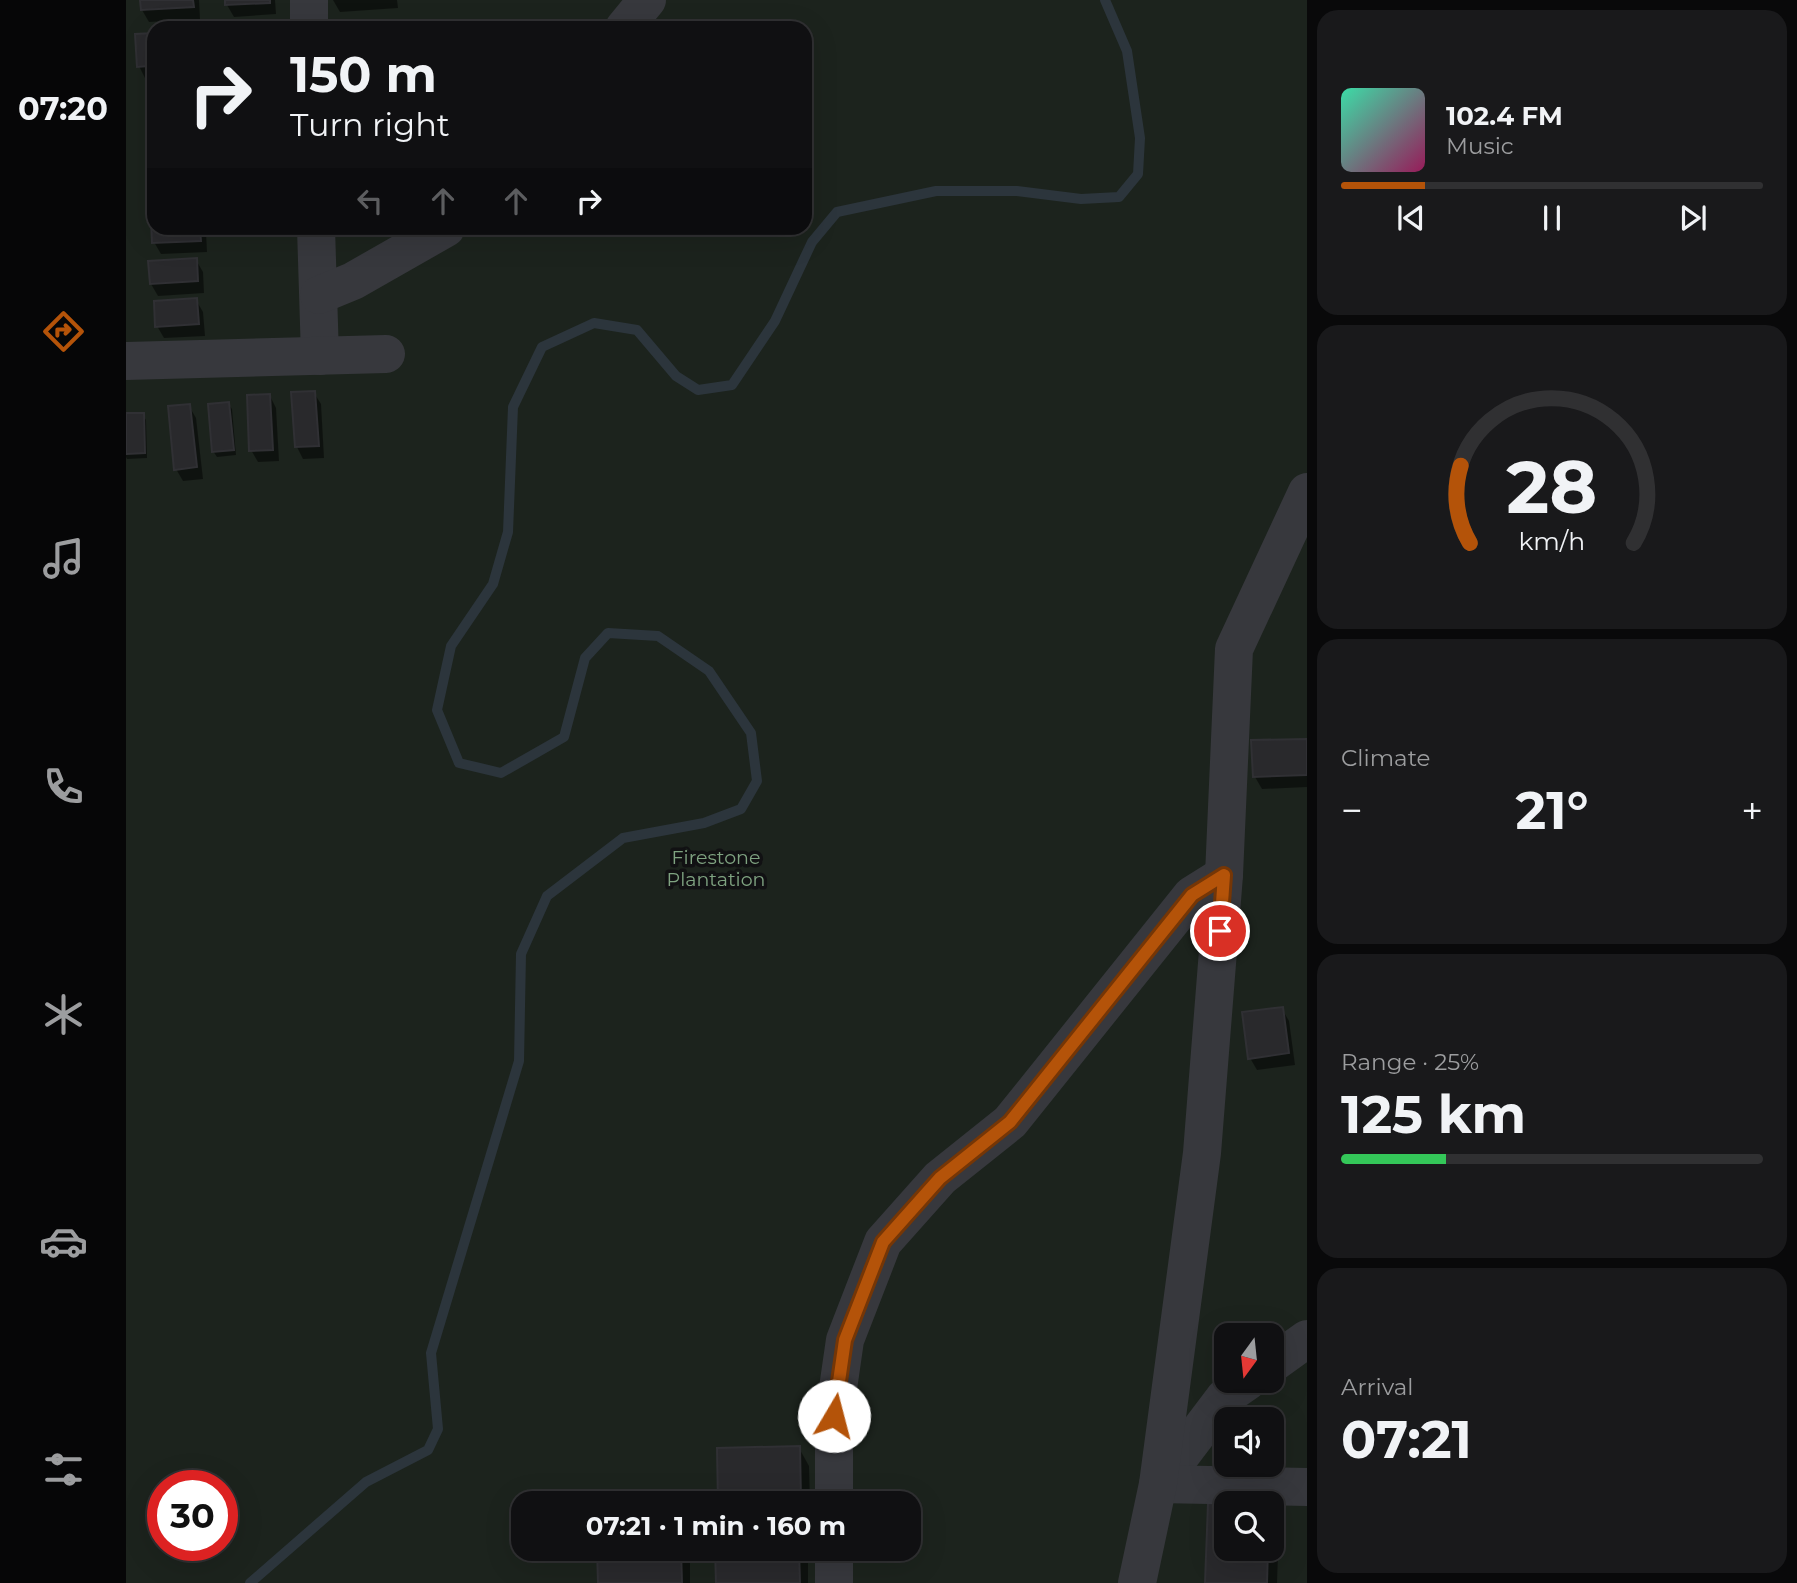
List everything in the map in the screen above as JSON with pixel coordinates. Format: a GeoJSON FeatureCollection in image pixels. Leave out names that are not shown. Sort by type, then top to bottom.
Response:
{"type":"FeatureCollection","features":[{"type":"Feature","properties":{"kind":"street"},"geometry":{"type":"LineString","coordinates":[[309,0],[309,21]]}},
{"type":"Feature","properties":{"kind":"street"},"geometry":{"type":"LineString","coordinates":[[630,21],[647,0]]}},
{"type":"Feature","properties":{"kind":"street"},"geometry":{"type":"LineString","coordinates":[[316,235],[320,356]]}},
{"type":"Feature","properties":{"kind":"street"},"geometry":{"type":"LineString","coordinates":[[318,295],[353,281],[434,235]]}},
{"type":"Feature","properties":{"kind":"street"},"geometry":{"type":"LineString","coordinates":[[126,362],[386,354]]}},
{"type":"Feature","properties":{"kind":"street"},"geometry":{"type":"LineString","coordinates":[[1137,1583],[1158,1484],[1202,1153],[1224,875],[1234,649],[1307,492]]}},
{"type":"Feature","properties":{"kind":"street"},"geometry":{"type":"LineString","coordinates":[[834,1491],[834,1416],[845,1340],[883,1242],[940,1178],[1010,1122],[1192,895],[1224,875]]}},
{"type":"Feature","properties":{"kind":"street"},"geometry":{"type":"LineString","coordinates":[[1284,1355],[1307,1339]]}},
{"type":"Feature","properties":{"kind":"street"},"geometry":{"type":"LineString","coordinates":[[1158,1484],[1231,1393]]}},
{"type":"Feature","properties":{"kind":"street"},"geometry":{"type":"LineString","coordinates":[[1158,1484],[1307,1487]]}},
{"type":"Feature","properties":{"kind":"street"},"geometry":{"type":"LineString","coordinates":[[834,1561],[834,1583]]}},
{"type":"Feature","properties":{"kind":"green space","name":"Firestone Plantation"},"geometry":{"type":"Polygon","coordinates":[[[126,0],[1307,0],[1307,1583],[126,1583],[126,0]]]}},
{"type":"Feature","properties":{"kind":"building"},"geometry":{"type":"Polygon","coordinates":[[[140,0],[193,0],[194,7],[141,10],[140,0]]]}},
{"type":"Feature","properties":{"kind":"building"},"geometry":{"type":"Polygon","coordinates":[[[225,0],[270,0],[270,3],[225,5],[225,0]]]}},
{"type":"Feature","properties":{"kind":"building"},"geometry":{"type":"Polygon","coordinates":[[[147,33],[147,66],[137,67],[135,34],[147,33]]]}},
{"type":"Feature","properties":{"kind":"building"},"geometry":{"type":"Polygon","coordinates":[[[152,235],[201,235],[201,241],[152,243],[152,235]]]}},
{"type":"Feature","properties":{"kind":"building"},"geometry":{"type":"Polygon","coordinates":[[[197,258],[198,281],[150,284],[148,261],[197,258]]]}},
{"type":"Feature","properties":{"kind":"building"},"geometry":{"type":"Polygon","coordinates":[[[197,298],[199,324],[155,327],[154,301],[197,298]]]}},
{"type":"Feature","properties":{"kind":"building"},"geometry":{"type":"Polygon","coordinates":[[[315,391],[319,446],[295,447],[291,392],[315,391]]]}},
{"type":"Feature","properties":{"kind":"building"},"geometry":{"type":"Polygon","coordinates":[[[270,394],[273,450],[249,451],[247,395],[270,394]]]}},
{"type":"Feature","properties":{"kind":"building"},"geometry":{"type":"Polygon","coordinates":[[[229,402],[234,450],[212,452],[208,404],[229,402]]]}},
{"type":"Feature","properties":{"kind":"building"},"geometry":{"type":"Polygon","coordinates":[[[190,404],[197,467],[174,470],[168,406],[190,404]]]}},
{"type":"Feature","properties":{"kind":"building"},"geometry":{"type":"Polygon","coordinates":[[[126,413],[144,413],[145,453],[126,454],[126,413]]]}},
{"type":"Feature","properties":{"kind":"building"},"geometry":{"type":"Polygon","coordinates":[[[1307,739],[1307,775],[1253,777],[1251,740],[1307,739]]]}},
{"type":"Feature","properties":{"kind":"building"},"geometry":{"type":"Polygon","coordinates":[[[1283,1007],[1289,1053],[1248,1059],[1242,1012],[1283,1007]]]}},
{"type":"Feature","properties":{"kind":"building"},"geometry":{"type":"Polygon","coordinates":[[[800,1446],[801,1491],[718,1491],[717,1448],[800,1446]]]}},
{"type":"Feature","properties":{"kind":"building"},"geometry":{"type":"Polygon","coordinates":[[[1208,1503],[1214,1503],[1214,1561],[1268,1561],[1267,1583],[1205,1583],[1208,1503]]]}},
{"type":"Feature","properties":{"kind":"building"},"geometry":{"type":"Polygon","coordinates":[[[597,1561],[681,1561],[682,1583],[598,1583],[597,1561]]]}},
{"type":"Feature","properties":{"kind":"building"},"geometry":{"type":"Polygon","coordinates":[[[715,1561],[799,1561],[800,1583],[716,1583],[715,1561]]]}},
{"type":"Feature","properties":{"kind":"waterway"},"geometry":{"type":"LineString","coordinates":[[250,1583],[366,1482],[428,1450],[438,1429],[431,1353],[519,1061],[521,954],[547,896],[623,838],[704,823],[741,809],[757,781],[751,733],[709,671],[658,636],[608,633],[585,658],[564,737],[501,773],[459,763],[437,710],[451,646],[493,584],[508,532],[513,407],[542,347],[594,323],[637,330],[676,376],[698,390],[732,385],[775,321],[812,242],[837,212],[936,191],[1017,191],[1081,199],[1119,197],[1138,174],[1140,138],[1127,51],[1105,0]]}},
{"type":"Feature","properties":{"kind":"route"},"geometry":{"type":"LineString","coordinates":[[834,1416],[845,1340],[883,1242],[940,1178],[1010,1122],[1192,895],[1224,875],[1220,931]]}}]}
